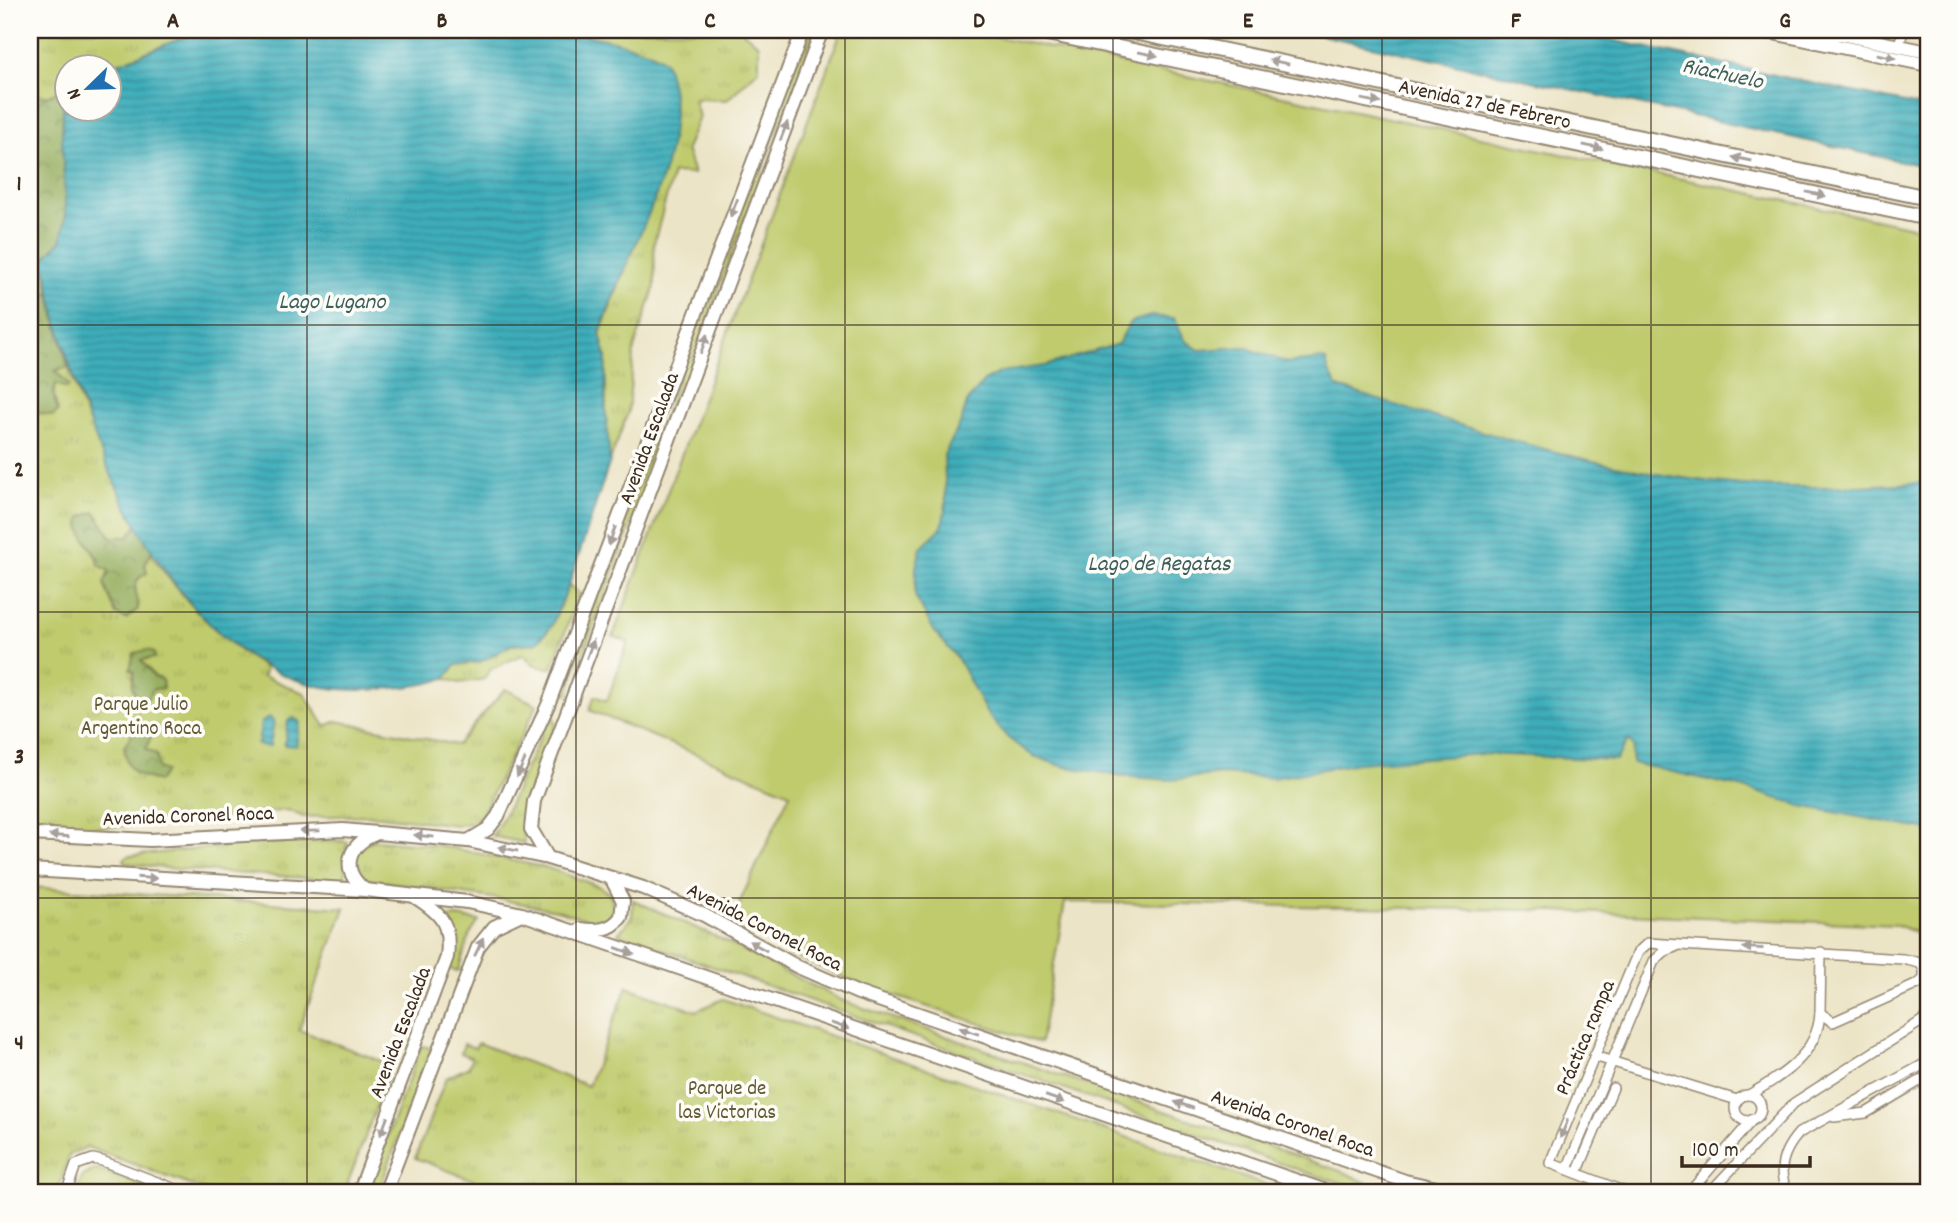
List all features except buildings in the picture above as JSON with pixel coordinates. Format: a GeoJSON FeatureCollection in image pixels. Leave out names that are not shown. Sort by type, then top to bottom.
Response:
{"type":"FeatureCollection","features":[{"type":"Feature","properties":{"kind":"main road","name":"Avenida Escalada"},"geometry":{"type":"LineString","coordinates":[[468,841],[488,829],[498,816],[548,705],[803,30]]}},
{"type":"Feature","properties":{"kind":"main road","name":"Avenida Escalada"},"geometry":{"type":"LineString","coordinates":[[548,858],[531,829],[531,814],[566,713],[822,30]]}},
{"type":"Feature","properties":{"kind":"main road","name":"Avenida 27 de Febrero"},"geometry":{"type":"LineString","coordinates":[[1033,30],[1928,218]]}},
{"type":"Feature","properties":{"kind":"main road","name":"Avenida 27 de Febrero"},"geometry":{"type":"LineString","coordinates":[[1125,30],[1928,198]]}},
{"type":"Feature","properties":{"kind":"main road"},"geometry":{"type":"LineString","coordinates":[[1759,30],[1928,65]]}},
{"type":"Feature","properties":{"kind":"main road"},"geometry":{"type":"LineString","coordinates":[[1795,37],[1835,32],[1928,52]]}},
{"type":"Feature","properties":{"kind":"main road"},"geometry":{"type":"LineString","coordinates":[[548,705],[566,713]]}},
{"type":"Feature","properties":{"kind":"main road","name":"Avenida Coronel Roca"},"geometry":{"type":"LineString","coordinates":[[30,834],[123,840],[311,830],[379,833],[468,841],[548,858],[680,903],[798,967],[858,993],[1405,1181],[1459,1193]]}},
{"type":"Feature","properties":{"kind":"main road"},"geometry":{"type":"LineString","coordinates":[[365,890],[350,873],[349,858],[358,843],[379,833]]}},
{"type":"Feature","properties":{"kind":"main road"},"geometry":{"type":"LineString","coordinates":[[30,870],[365,890],[467,902],[522,914],[679,971],[1332,1193]]}},
{"type":"Feature","properties":{"kind":"main road"},"geometry":{"type":"LineString","coordinates":[[562,927],[599,930],[617,923],[624,909],[620,893],[611,878]]}},
{"type":"Feature","properties":{"kind":"main road","name":"Avenida Escalada"},"geometry":{"type":"LineString","coordinates":[[359,1193],[442,975],[448,947],[446,926],[440,914],[412,895]]}},
{"type":"Feature","properties":{"kind":"main road","name":"Avenida Escalada"},"geometry":{"type":"LineString","coordinates":[[385,1193],[441,1042],[483,939],[494,927],[522,914]]}},
{"type":"Feature","properties":{"kind":"main road"},"geometry":{"type":"LineString","coordinates":[[441,1042],[431,1037],[429,1029],[442,993],[442,975],[454,975],[458,981],[446,1016],[447,1027]]}},
{"type":"Feature","properties":{"kind":"street"},"geometry":{"type":"LineString","coordinates":[[1898,46],[1904,30]]}},
{"type":"Feature","properties":{"kind":"street","name":"Práctica rampa"},"geometry":{"type":"LineString","coordinates":[[1572,1171],[1550,1163],[1638,952],[1648,943],[1903,958],[1924,964]]}},
{"type":"Feature","properties":{"kind":"street"},"geometry":{"type":"LineString","coordinates":[[1572,1171],[1654,961],[1664,952],[1682,945]]}},
{"type":"Feature","properties":{"kind":"street"},"geometry":{"type":"LineString","coordinates":[[1594,1056],[1737,1100],[1749,1095],[1780,1077],[1806,1052],[1819,1030],[1821,952]]}},
{"type":"Feature","properties":{"kind":"street"},"geometry":{"type":"LineString","coordinates":[[1820,1013],[1833,1022],[1918,985],[1924,979],[1924,964]]}},
{"type":"Feature","properties":{"kind":"street"},"geometry":{"type":"LineString","coordinates":[[1709,1193],[1794,1103],[1928,1017]]}},
{"type":"Feature","properties":{"kind":"street"},"geometry":{"type":"LineString","coordinates":[[1788,1193],[1782,1172],[1787,1147],[1799,1133],[1928,1062]]}},
{"type":"Feature","properties":{"kind":"street"},"geometry":{"type":"LineString","coordinates":[[1829,1118],[1866,1112],[1925,1078],[1928,1089]]}},
{"type":"Feature","properties":{"kind":"street"},"geometry":{"type":"LineString","coordinates":[[1572,1171],[1613,1087]]}},
{"type":"Feature","properties":{"kind":"street"},"geometry":{"type":"LineString","coordinates":[[1694,1187],[1759,1114],[1760,1106],[1756,1098],[1749,1095]]}},
{"type":"Feature","properties":{"kind":"street"},"geometry":{"type":"LineString","coordinates":[[1737,1100],[1735,1108],[1738,1115],[1744,1120],[1753,1119]]}},
{"type":"Feature","properties":{"kind":"street"},"geometry":{"type":"LineString","coordinates":[[66,1193],[76,1165],[84,1161],[102,1161],[186,1193]]}},
{"type":"Feature","properties":{"kind":"street"},"geometry":{"type":"LineString","coordinates":[[1572,1171],[1628,1193]]}},
{"type":"Feature","properties":{"kind":"street"},"geometry":{"type":"LineString","coordinates":[[1718,1193],[1721,1181]]}},
{"type":"Feature","properties":{"kind":"green space"},"geometry":{"type":"Polygon","coordinates":[[[30,30],[202,30],[122,62],[122,52],[52,52],[52,94],[44,97],[38,94],[37,82],[30,85],[30,30]]]}},
{"type":"Feature","properties":{"kind":"green space"},"geometry":{"type":"Polygon","coordinates":[[[564,30],[741,30],[759,45],[759,69],[727,100],[694,99],[699,117],[686,149],[694,174],[673,173],[654,243],[655,286],[634,349],[628,412],[610,461],[606,429],[604,350],[600,334],[664,171],[586,35],[564,30]]]}},
{"type":"Feature","properties":{"kind":"green space"},"geometry":{"type":"Polygon","coordinates":[[[808,30],[815,30],[568,694],[565,695],[564,683],[808,30]]]}},
{"type":"Feature","properties":{"kind":"green space"},"geometry":{"type":"Polygon","coordinates":[[[842,30],[964,30],[1928,230],[1928,937],[1897,925],[1529,910],[1065,902],[1040,1043],[864,986],[789,954],[732,919],[790,793],[589,710],[595,696],[607,701],[628,642],[613,636],[842,30]]]}},
{"type":"Feature","properties":{"kind":"green space"},"geometry":{"type":"Polygon","coordinates":[[[37,82],[38,93],[44,97],[52,94],[52,122],[63,122],[66,216],[61,241],[44,259],[30,214],[30,85],[37,82]]]}},
{"type":"Feature","properties":{"kind":"green space","name":"Parque Julio Argentino Roca"},"geometry":{"type":"Polygon","coordinates":[[[30,214],[61,342],[74,383],[100,450],[143,536],[140,538],[196,610],[229,642],[266,669],[263,676],[304,693],[325,726],[337,721],[457,745],[505,689],[537,705],[481,816],[471,823],[457,825],[372,815],[303,817],[288,810],[127,826],[30,826],[30,214]]]}},
{"type":"Feature","properties":{"kind":"green space"},"geometry":{"type":"Polygon","coordinates":[[[49,292],[68,367],[55,371],[69,385],[67,388],[56,384],[53,394],[58,411],[53,416],[30,411],[30,356],[34,353],[39,333],[30,320],[30,296],[44,297],[49,292]]]}},
{"type":"Feature","properties":{"kind":"green space"},"geometry":{"type":"Polygon","coordinates":[[[95,512],[111,537],[128,537],[137,525],[152,551],[145,564],[147,573],[136,583],[138,609],[126,619],[116,614],[104,584],[109,571],[99,565],[81,530],[81,517],[95,512]]]}},
{"type":"Feature","properties":{"kind":"green space"},"geometry":{"type":"Polygon","coordinates":[[[569,585],[579,593],[552,668],[536,665],[524,654],[491,669],[484,679],[459,683],[445,678],[456,665],[480,662],[511,645],[536,643],[551,627],[569,585]]]}},
{"type":"Feature","properties":{"kind":"green space"},"geometry":{"type":"Polygon","coordinates":[[[148,650],[153,652],[155,658],[141,660],[155,677],[162,679],[163,688],[153,689],[145,703],[141,704],[132,687],[134,672],[130,669],[134,653],[148,650]]]}},
{"type":"Feature","properties":{"kind":"green space"},"geometry":{"type":"Polygon","coordinates":[[[550,715],[553,715],[556,724],[521,818],[524,843],[492,836],[505,814],[550,715]]]}},
{"type":"Feature","properties":{"kind":"green space"},"geometry":{"type":"Polygon","coordinates":[[[137,717],[141,727],[151,736],[146,749],[157,755],[158,768],[166,771],[159,781],[138,775],[127,763],[124,747],[133,733],[131,722],[137,717]]]}},
{"type":"Feature","properties":{"kind":"green space"},"geometry":{"type":"Polygon","coordinates":[[[373,840],[437,845],[548,868],[601,887],[611,896],[614,908],[608,918],[596,922],[557,910],[366,879],[355,868],[355,851],[373,840]]]}},
{"type":"Feature","properties":{"kind":"green space"},"geometry":{"type":"Polygon","coordinates":[[[257,843],[348,843],[344,858],[346,881],[164,868],[126,863],[124,859],[129,856],[257,843]]]}},
{"type":"Feature","properties":{"kind":"green space"},"geometry":{"type":"Polygon","coordinates":[[[30,887],[345,908],[299,1030],[392,1065],[344,1193],[212,1193],[87,1147],[70,1154],[57,1193],[30,1193],[30,887]]]}},
{"type":"Feature","properties":{"kind":"green space"},"geometry":{"type":"Polygon","coordinates":[[[633,900],[725,941],[843,1001],[1346,1173],[1387,1193],[1376,1193],[1308,1173],[618,934],[632,917],[633,900]]]}},
{"type":"Feature","properties":{"kind":"green space"},"geometry":{"type":"Polygon","coordinates":[[[448,918],[479,921],[470,934],[458,971],[447,968],[455,943],[448,918]]]}},
{"type":"Feature","properties":{"kind":"green space","name":"Parque de las Victorias"},"geometry":{"type":"Polygon","coordinates":[[[627,987],[696,1011],[723,999],[1275,1188],[1282,1193],[507,1193],[415,1158],[446,1078],[469,1067],[472,1058],[461,1053],[464,1044],[475,1048],[478,1043],[588,1086],[627,987]]]}},
{"type":"Feature","properties":{"kind":"green space"},"geometry":{"type":"Polygon","coordinates":[[[421,1046],[432,1048],[378,1193],[366,1193],[421,1046]]]}},
{"type":"Feature","properties":{"kind":"green space"},"geometry":{"type":"Polygon","coordinates":[[[96,1169],[163,1193],[76,1193],[82,1177],[96,1169]]]}},
{"type":"Feature","properties":{"kind":"water","name":"Lago Lugano"},"geometry":{"type":"Polygon","coordinates":[[[202,30],[564,30],[643,50],[666,63],[674,110],[671,142],[663,175],[600,334],[606,356],[605,400],[610,461],[569,585],[551,627],[536,643],[511,645],[480,662],[456,665],[447,676],[439,680],[418,685],[362,690],[295,679],[236,646],[185,596],[141,534],[106,464],[78,392],[44,259],[61,241],[66,216],[63,122],[122,122],[122,62],[202,30]]]}},
{"type":"Feature","properties":{"kind":"water","name":"Riachuelo"},"geometry":{"type":"Polygon","coordinates":[[[1298,30],[1565,30],[1928,108],[1928,167],[1298,30]]]}},
{"type":"Feature","properties":{"kind":"water","name":"Lago de Regatas"},"geometry":{"type":"Polygon","coordinates":[[[1151,316],[1174,318],[1185,340],[1199,350],[1244,347],[1288,363],[1322,359],[1326,361],[1338,387],[1493,435],[1598,462],[1650,473],[1758,486],[1843,487],[1928,482],[1928,830],[1801,806],[1744,788],[1632,763],[1633,746],[1628,740],[1616,760],[1483,754],[1358,763],[1273,778],[1221,774],[1171,780],[1130,777],[1065,767],[1033,756],[1008,738],[987,714],[958,659],[934,631],[915,596],[916,568],[921,547],[942,527],[946,504],[944,455],[961,422],[967,402],[984,381],[1001,372],[1044,366],[1118,344],[1130,322],[1151,316]]]}},
{"type":"Feature","properties":{"kind":"water"},"geometry":{"type":"Polygon","coordinates":[[[269,717],[274,721],[270,746],[258,745],[261,723],[269,717]]]}},
{"type":"Feature","properties":{"kind":"water"},"geometry":{"type":"Polygon","coordinates":[[[294,718],[300,722],[296,746],[284,745],[288,721],[294,718]]]}}]}
